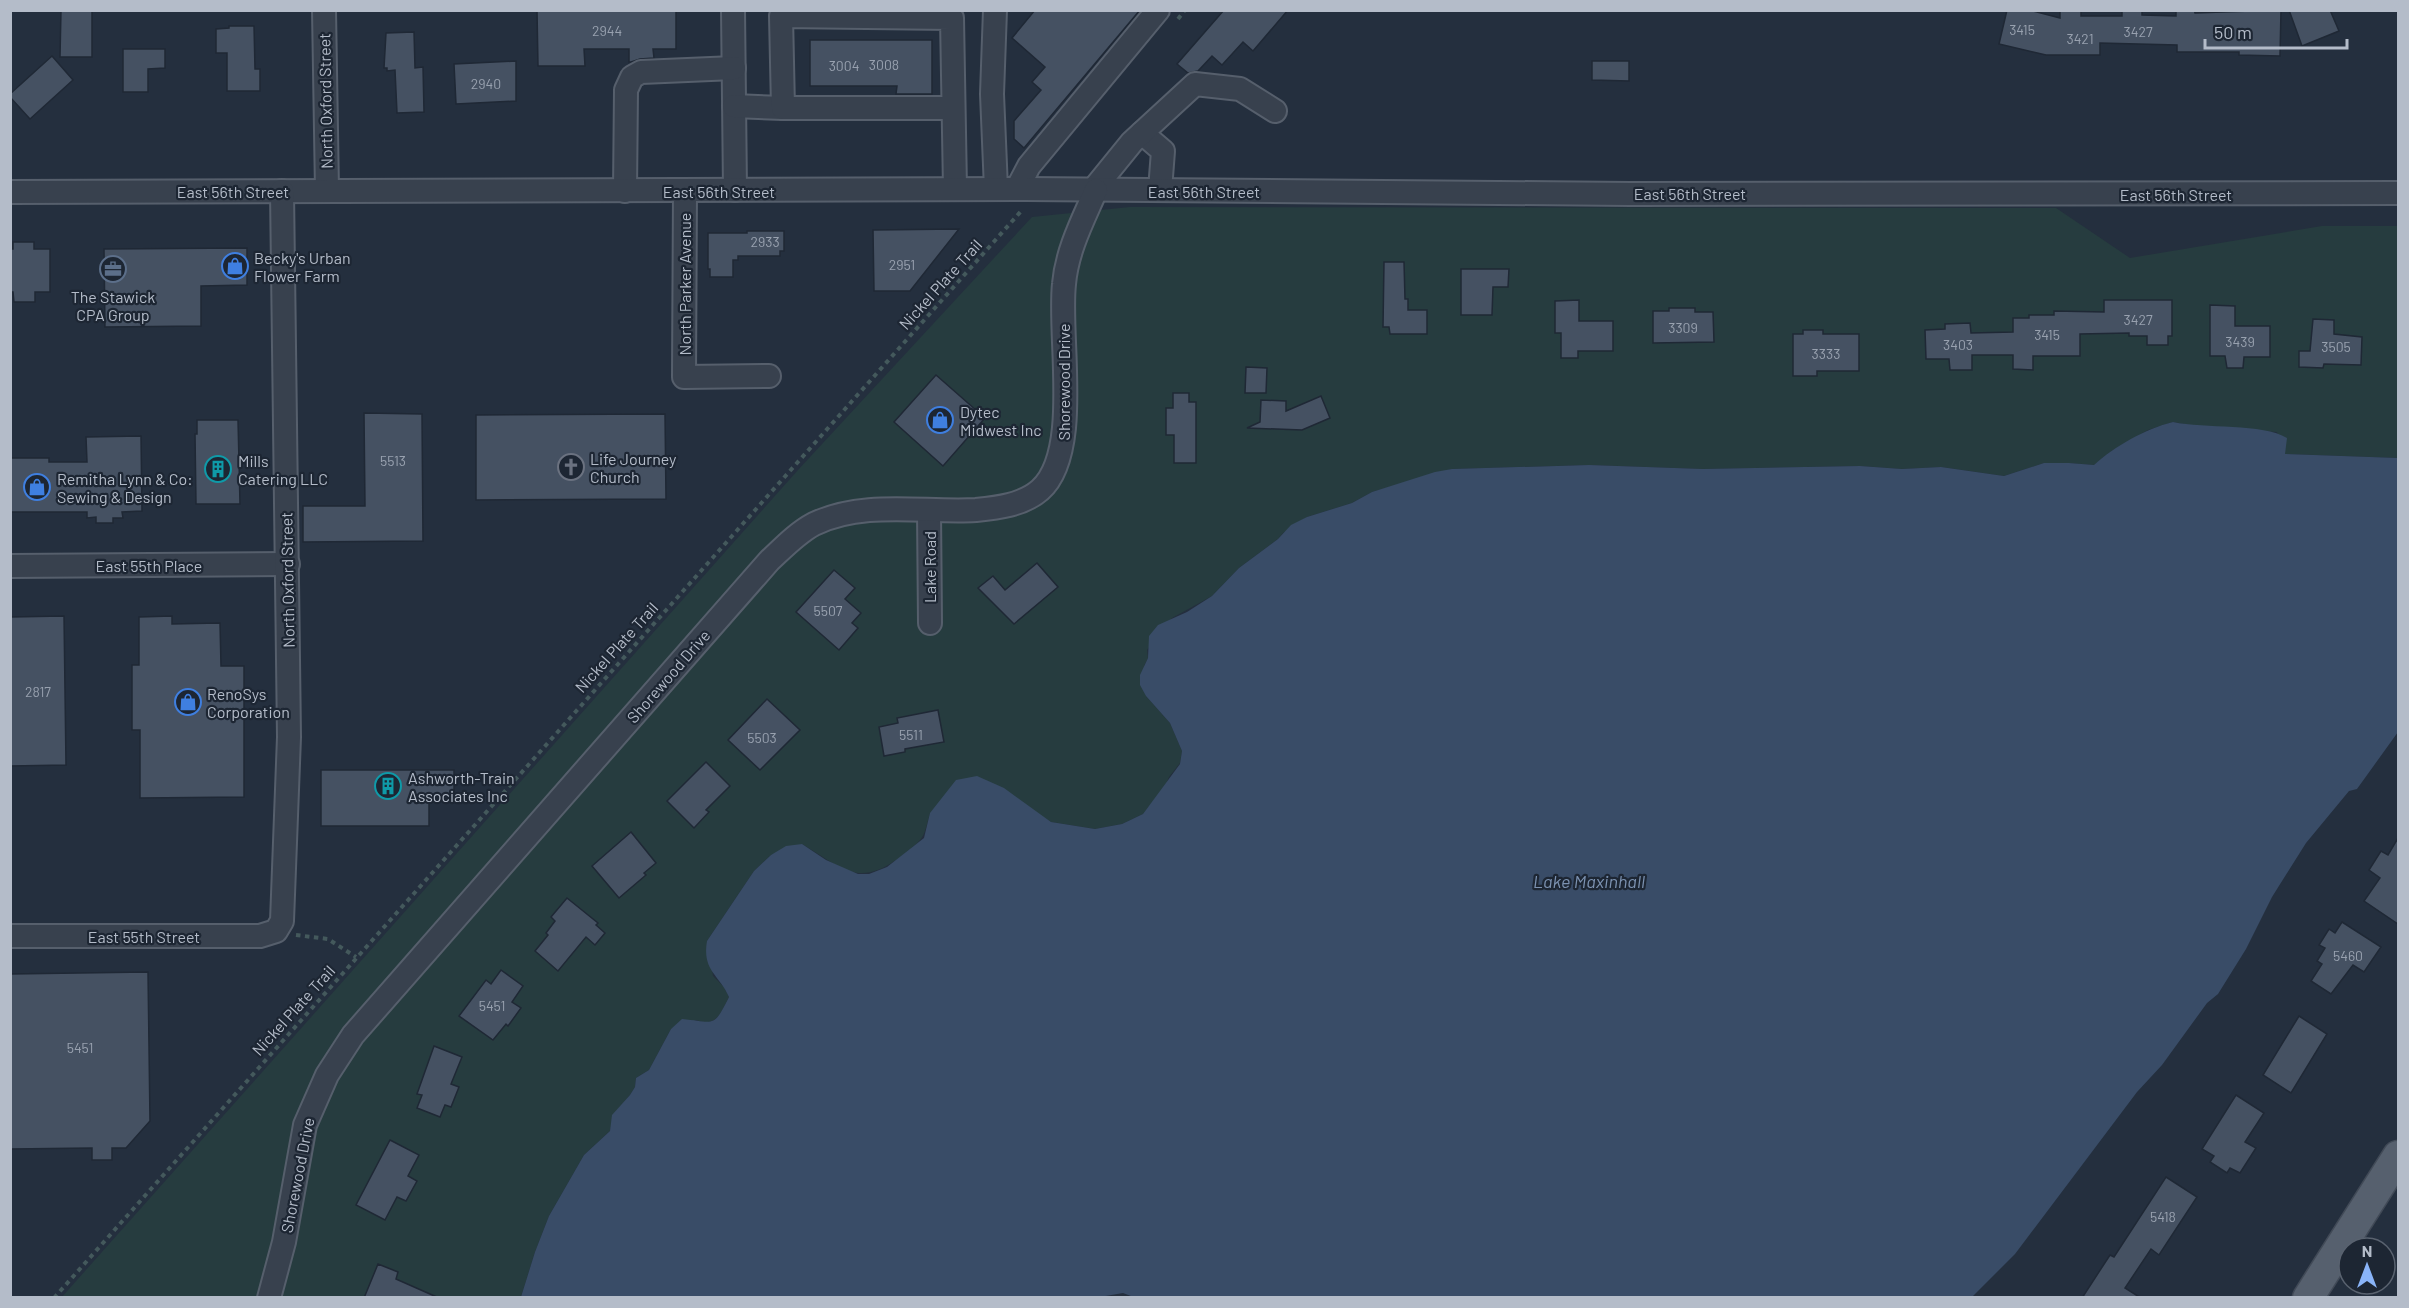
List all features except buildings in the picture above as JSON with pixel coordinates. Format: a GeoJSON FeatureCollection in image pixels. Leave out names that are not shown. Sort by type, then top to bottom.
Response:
{"type":"FeatureCollection","features":[{"type":"Feature","properties":{"kind":"main road"},"geometry":{"type":"LineString","coordinates":[[2308,1298],[2398,1156]]}},
{"type":"Feature","properties":{"kind":"street","name":"North Oxford Street"},"geometry":{"type":"LineString","coordinates":[[324,10],[327,191]]}},
{"type":"Feature","properties":{"kind":"street"},"geometry":{"type":"LineString","coordinates":[[733,10],[735,190]]}},
{"type":"Feature","properties":{"kind":"street"},"geometry":{"type":"LineString","coordinates":[[994,10],[992,94],[994,154],[1014,189],[1036,158],[1164,19]]}},
{"type":"Feature","properties":{"kind":"street"},"geometry":{"type":"LineString","coordinates":[[783,108],[781,16],[952,18],[955,189]]}},
{"type":"Feature","properties":{"kind":"street"},"geometry":{"type":"LineString","coordinates":[[625,191],[626,90],[632,77],[641,72],[734,68]]}},
{"type":"Feature","properties":{"kind":"street","name":"Shorewood Drive"},"geometry":{"type":"LineString","coordinates":[[269,1298],[284,1242],[306,1125],[327,1075],[353,1035],[769,561],[785,546],[813,525],[843,515],[903,509],[929,511],[988,509],[1015,503],[1038,492],[1054,473],[1062,447],[1064,432],[1063,294],[1066,268],[1095,190],[1142,133],[1195,84],[1240,90],[1275,111]]}},
{"type":"Feature","properties":{"kind":"street"},"geometry":{"type":"LineString","coordinates":[[734,106],[953,108]]}},
{"type":"Feature","properties":{"kind":"street"},"geometry":{"type":"LineString","coordinates":[[1142,133],[1163,151],[1160,190]]}},
{"type":"Feature","properties":{"kind":"street"},"geometry":{"type":"LineString","coordinates":[[994,154],[1036,158]]}},
{"type":"Feature","properties":{"kind":"street","name":"East 56th Street"},"geometry":{"type":"LineString","coordinates":[[10,192],[1014,189],[1631,194],[2398,193]]}},
{"type":"Feature","properties":{"kind":"street","name":"North Oxford Street"},"geometry":{"type":"LineString","coordinates":[[272,933],[282,921],[283,911],[289,749],[282,191]]}},
{"type":"Feature","properties":{"kind":"street","name":"North Parker Avenue"},"geometry":{"type":"LineString","coordinates":[[685,191],[684,378],[769,376]]}},
{"type":"Feature","properties":{"kind":"street","name":"Lake Road"},"geometry":{"type":"LineString","coordinates":[[929,511],[930,623]]}},
{"type":"Feature","properties":{"kind":"street","name":"East 55th Place"},"geometry":{"type":"LineString","coordinates":[[10,566],[288,564]]}},
{"type":"Feature","properties":{"kind":"street","name":"East 55th Street"},"geometry":{"type":"LineString","coordinates":[[10,936],[272,933]]}},
{"type":"Feature","properties":{"kind":"path"},"geometry":{"type":"LineString","coordinates":[[1164,19],[1185,10]]}},
{"type":"Feature","properties":{"kind":"path","name":"Nickel Plate Trail"},"geometry":{"type":"LineString","coordinates":[[54,1298],[1027,205],[1014,189]]}},
{"type":"Feature","properties":{"kind":"path"},"geometry":{"type":"LineString","coordinates":[[272,933],[317,936],[344,947],[356,957]]}},
{"type":"Feature","properties":{"kind":"green space"},"geometry":{"type":"Polygon","coordinates":[[[1130,207],[2056,208],[2130,258],[2322,226],[2398,226],[2398,458],[2284,454],[2277,432],[2202,427],[2173,422],[2148,430],[2113,450],[2094,465],[2044,463],[2004,476],[1941,467],[1703,469],[1589,465],[1452,469],[1372,492],[1352,503],[1307,517],[1283,533],[1239,568],[1212,596],[1172,618],[1147,650],[1148,658],[1144,666],[1146,696],[1170,723],[1182,751],[1180,763],[1143,814],[1122,824],[1095,829],[1051,822],[1038,814],[930,813],[924,834],[919,841],[903,855],[874,871],[851,872],[802,844],[771,855],[754,871],[707,941],[713,976],[724,987],[729,997],[723,1008],[713,1020],[703,1022],[696,1020],[671,1029],[649,1070],[636,1078],[635,1087],[613,1115],[610,1131],[584,1155],[549,1216],[521,1297],[61,1298],[798,470],[1032,217],[1130,207]]]}},
{"type":"Feature","properties":{"kind":"water","name":"Lake Maxinhall"},"geometry":{"type":"Polygon","coordinates":[[[2173,422],[2249,428],[2277,433],[2287,438],[2285,454],[2398,458],[2398,732],[2357,789],[2349,791],[2306,843],[2272,897],[2246,949],[2218,994],[2207,1003],[2162,1065],[2137,1092],[2015,1254],[1972,1297],[1136,1298],[1123,1293],[1094,1298],[521,1297],[549,1216],[584,1155],[610,1131],[612,1115],[630,1095],[635,1087],[636,1078],[649,1070],[671,1029],[682,1019],[712,1021],[724,1007],[729,997],[709,966],[707,941],[754,871],[771,855],[786,846],[802,844],[826,860],[858,874],[869,874],[887,867],[924,838],[930,813],[956,780],[977,776],[1004,788],[1051,822],[1095,829],[1122,824],[1143,814],[1180,764],[1182,751],[1170,723],[1146,696],[1140,685],[1140,675],[1148,658],[1149,636],[1158,625],[1187,612],[1212,596],[1239,568],[1278,539],[1291,525],[1307,517],[1352,503],[1372,492],[1435,472],[1452,469],[1589,465],[1703,469],[1941,467],[2004,476],[2044,463],[2094,465],[2131,439],[2173,422]]]}},
{"type":"Feature","properties":{"kind":"place","name":"Becky's Urban Flower Farm"},"geometry":{"type":"Point","coordinates":[235,266]}},
{"type":"Feature","properties":{"kind":"place","name":"The Stawick CPA Group"},"geometry":{"type":"Point","coordinates":[113,269]}},
{"type":"Feature","properties":{"kind":"place","name":"Dytec Midwest Inc"},"geometry":{"type":"Point","coordinates":[940,420]}},
{"type":"Feature","properties":{"kind":"place","name":"Life Journey Church"},"geometry":{"type":"Point","coordinates":[571,467]}},
{"type":"Feature","properties":{"kind":"place","name":"Mills Catering LLC"},"geometry":{"type":"Point","coordinates":[218,469]}},
{"type":"Feature","properties":{"kind":"place","name":"Remitha Lynn & Co: Sewing & Design"},"geometry":{"type":"Point","coordinates":[37,487]}},
{"type":"Feature","properties":{"kind":"place","name":"RenoSys Corporation"},"geometry":{"type":"Point","coordinates":[188,702]}},
{"type":"Feature","properties":{"kind":"place","name":"Ashworth-Train Associates Inc"},"geometry":{"type":"Point","coordinates":[388,786]}}]}
